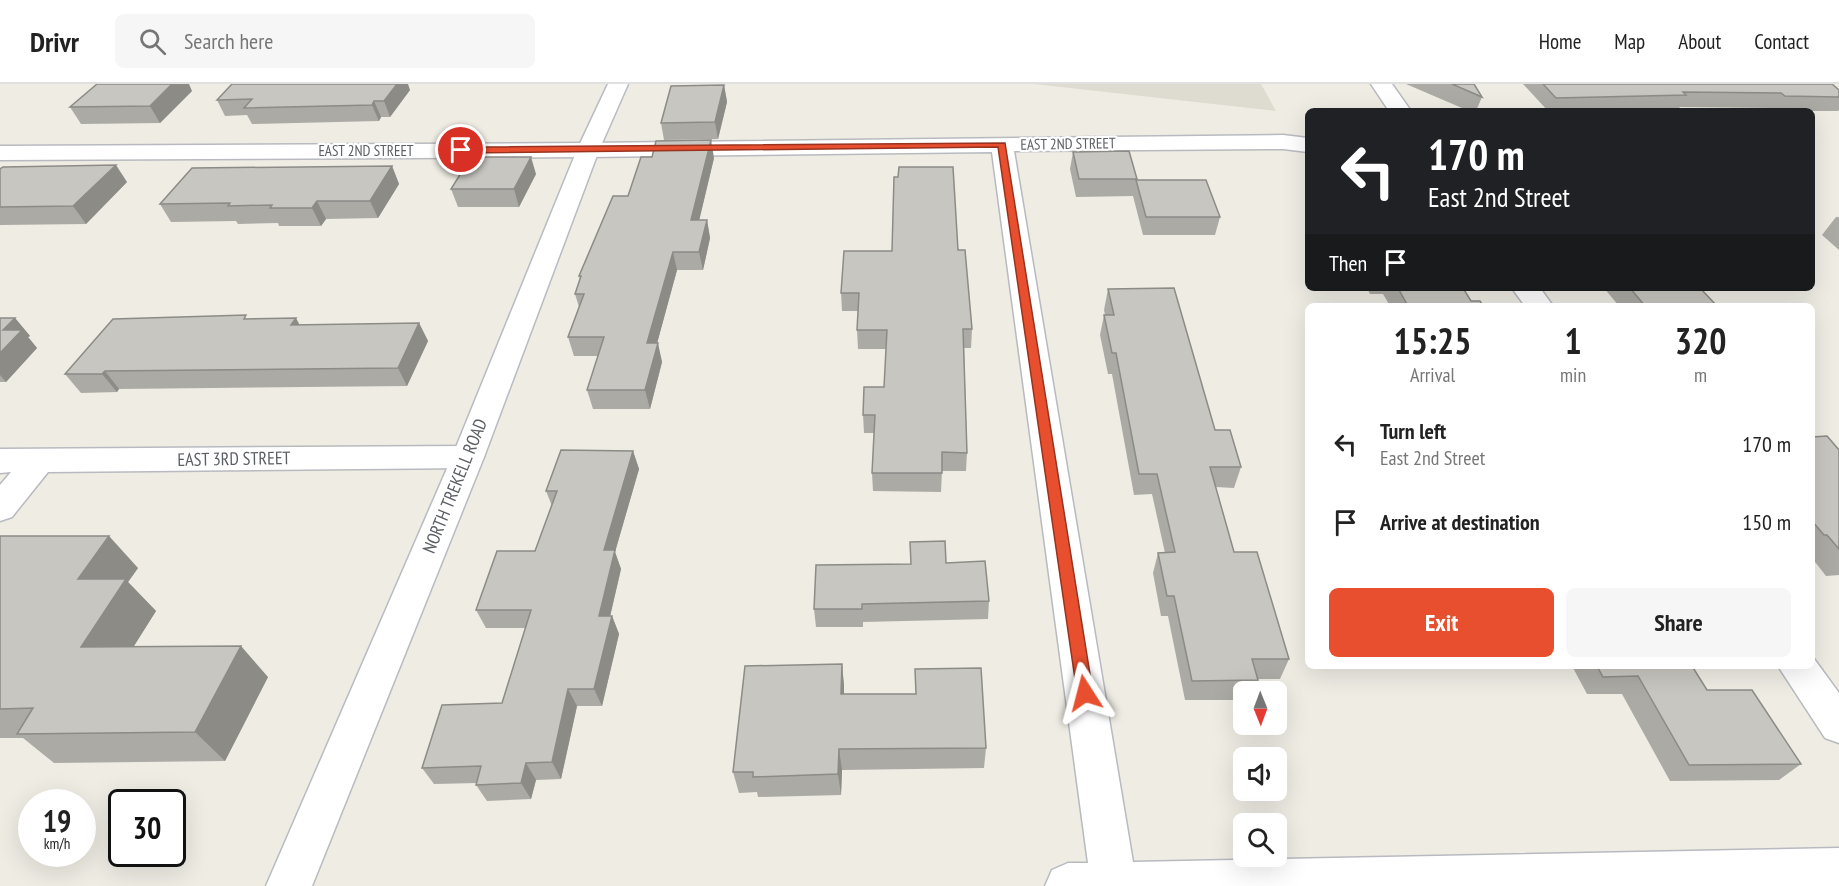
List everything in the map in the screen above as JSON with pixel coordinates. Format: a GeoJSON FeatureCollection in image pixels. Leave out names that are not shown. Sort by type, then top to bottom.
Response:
{"type":"FeatureCollection","features":[{"type":"Feature","properties":{"kind":"street","name":"NORTH TREKELL ROAD"},"geometry":{"type":"LineString","coordinates":[[289,886],[468,457],[588,150],[618,84]]}},
{"type":"Feature","properties":{"kind":"street"},"geometry":{"type":"LineString","coordinates":[[1381,84],[1398,108]]}},
{"type":"Feature","properties":{"kind":"street","name":"EAST 2ND STREET"},"geometry":{"type":"LineString","coordinates":[[0,153],[588,150],[1284,142],[1305,145]]}},
{"type":"Feature","properties":{"kind":"street"},"geometry":{"type":"LineString","coordinates":[[1002,145],[1114,886]]}},
{"type":"Feature","properties":{"kind":"street","name":"EAST 3RD STREET"},"geometry":{"type":"LineString","coordinates":[[0,461],[468,457]]}},
{"type":"Feature","properties":{"kind":"street"},"geometry":{"type":"LineString","coordinates":[[0,508],[39,461]]}},
{"type":"Feature","properties":{"kind":"street"},"geometry":{"type":"LineString","coordinates":[[1799,669],[1839,725]]}},
{"type":"Feature","properties":{"kind":"street"},"geometry":{"type":"LineString","coordinates":[[1068,886],[1839,870]]}},
{"type":"Feature","properties":{"kind":"shaded area"},"geometry":{"type":"Polygon","coordinates":[[[1034,84],[1261,84],[1276,111],[1034,84]]]}},
{"type":"Feature","properties":{"kind":"building"},"geometry":{"type":"Polygon","coordinates":[[[97,84],[172,84],[150,106],[70,107],[97,84]]]}},
{"type":"Feature","properties":{"kind":"building"},"geometry":{"type":"Polygon","coordinates":[[[232,84],[397,84],[384,101],[374,101],[372,105],[244,108],[252,99],[217,100],[232,84]]]}},
{"type":"Feature","properties":{"kind":"building"},"geometry":{"type":"Polygon","coordinates":[[[1452,84],[1474,84],[1482,97],[1452,84]]]}},
{"type":"Feature","properties":{"kind":"building"},"geometry":{"type":"Polygon","coordinates":[[[1543,84],[1832,84],[1839,90],[1839,97],[1785,96],[1781,93],[1683,92],[1686,95],[1556,98],[1543,84]]]}},
{"type":"Feature","properties":{"kind":"building"},"geometry":{"type":"Polygon","coordinates":[[[724,85],[715,122],[661,123],[671,86],[724,85]]]}},
{"type":"Feature","properties":{"kind":"building"},"geometry":{"type":"Polygon","coordinates":[[[711,140],[691,220],[707,220],[699,252],[673,252],[647,343],[658,343],[645,390],[587,390],[604,337],[568,337],[584,294],[575,294],[581,276],[579,276],[613,196],[628,196],[641,157],[652,157],[656,141],[711,140]]]}},
{"type":"Feature","properties":{"kind":"building"},"geometry":{"type":"Polygon","coordinates":[[[1129,151],[1137,179],[1079,179],[1073,152],[1129,151]]]}},
{"type":"Feature","properties":{"kind":"building"},"geometry":{"type":"Polygon","coordinates":[[[471,157],[531,157],[514,189],[451,189],[471,157]]]}},
{"type":"Feature","properties":{"kind":"building"},"geometry":{"type":"Polygon","coordinates":[[[116,165],[73,206],[0,207],[0,169],[3,167],[116,165]]]}},
{"type":"Feature","properties":{"kind":"building"},"geometry":{"type":"Polygon","coordinates":[[[392,166],[370,201],[317,201],[312,208],[270,208],[272,205],[228,206],[230,203],[160,204],[192,168],[392,166]]]}},
{"type":"Feature","properties":{"kind":"building"},"geometry":{"type":"Polygon","coordinates":[[[899,167],[953,167],[958,250],[965,250],[972,329],[963,329],[967,453],[942,452],[942,473],[872,473],[875,415],[863,415],[864,387],[884,387],[887,330],[857,330],[859,293],[841,293],[844,251],[892,251],[894,177],[898,177],[899,167]]]}},
{"type":"Feature","properties":{"kind":"building"},"geometry":{"type":"Polygon","coordinates":[[[1136,180],[1206,180],[1220,217],[1146,217],[1136,180]]]}},
{"type":"Feature","properties":{"kind":"building"},"geometry":{"type":"Polygon","coordinates":[[[1174,288],[1215,430],[1230,430],[1241,467],[1210,467],[1234,552],[1257,552],[1289,659],[1252,659],[1258,680],[1192,681],[1174,596],[1167,596],[1158,553],[1175,552],[1157,474],[1139,474],[1116,353],[1112,353],[1104,315],[1114,315],[1108,289],[1174,288]]]}},
{"type":"Feature","properties":{"kind":"building"},"geometry":{"type":"Polygon","coordinates":[[[1400,291],[1465,291],[1471,301],[1481,303],[1406,303],[1400,291]]]}},
{"type":"Feature","properties":{"kind":"building"},"geometry":{"type":"Polygon","coordinates":[[[1632,291],[1703,291],[1714,303],[1642,303],[1632,291]]]}},
{"type":"Feature","properties":{"kind":"building"},"geometry":{"type":"Polygon","coordinates":[[[246,315],[244,319],[296,318],[291,325],[419,323],[398,368],[105,371],[102,374],[65,374],[113,319],[246,315]]]}},
{"type":"Feature","properties":{"kind":"building"},"geometry":{"type":"Polygon","coordinates":[[[0,318],[15,318],[3,330],[22,330],[0,353],[0,318]]]}},
{"type":"Feature","properties":{"kind":"building"},"geometry":{"type":"Polygon","coordinates":[[[1827,436],[1839,450],[1839,549],[1815,524],[1815,437],[1827,436]]]}},
{"type":"Feature","properties":{"kind":"building"},"geometry":{"type":"Polygon","coordinates":[[[561,450],[633,451],[604,550],[615,550],[599,616],[612,616],[594,689],[568,689],[552,762],[526,763],[521,783],[476,785],[481,766],[422,768],[442,705],[502,703],[531,610],[476,610],[497,551],[535,551],[557,491],[546,491],[561,450]]]}},
{"type":"Feature","properties":{"kind":"building"},"geometry":{"type":"Polygon","coordinates":[[[0,536],[109,536],[78,579],[126,579],[81,647],[241,646],[195,732],[17,734],[33,708],[0,709],[0,536]]]}},
{"type":"Feature","properties":{"kind":"building"},"geometry":{"type":"Polygon","coordinates":[[[945,541],[946,563],[985,561],[989,601],[862,604],[862,609],[814,609],[816,565],[911,564],[910,542],[945,541]]]}},
{"type":"Feature","properties":{"kind":"building"},"geometry":{"type":"Polygon","coordinates":[[[842,664],[841,694],[916,694],[915,669],[981,668],[986,748],[839,749],[838,774],[753,777],[753,772],[733,772],[745,666],[842,664]]]}},
{"type":"Feature","properties":{"kind":"building"},"geometry":{"type":"Polygon","coordinates":[[[1599,669],[1694,669],[1707,690],[1752,690],[1801,764],[1689,765],[1638,676],[1603,677],[1599,669]]]}},
{"type":"Feature","properties":{"kind":"route"},"geometry":{"type":"LineString","coordinates":[[461,150],[1002,145],[1085,693]]}}]}
